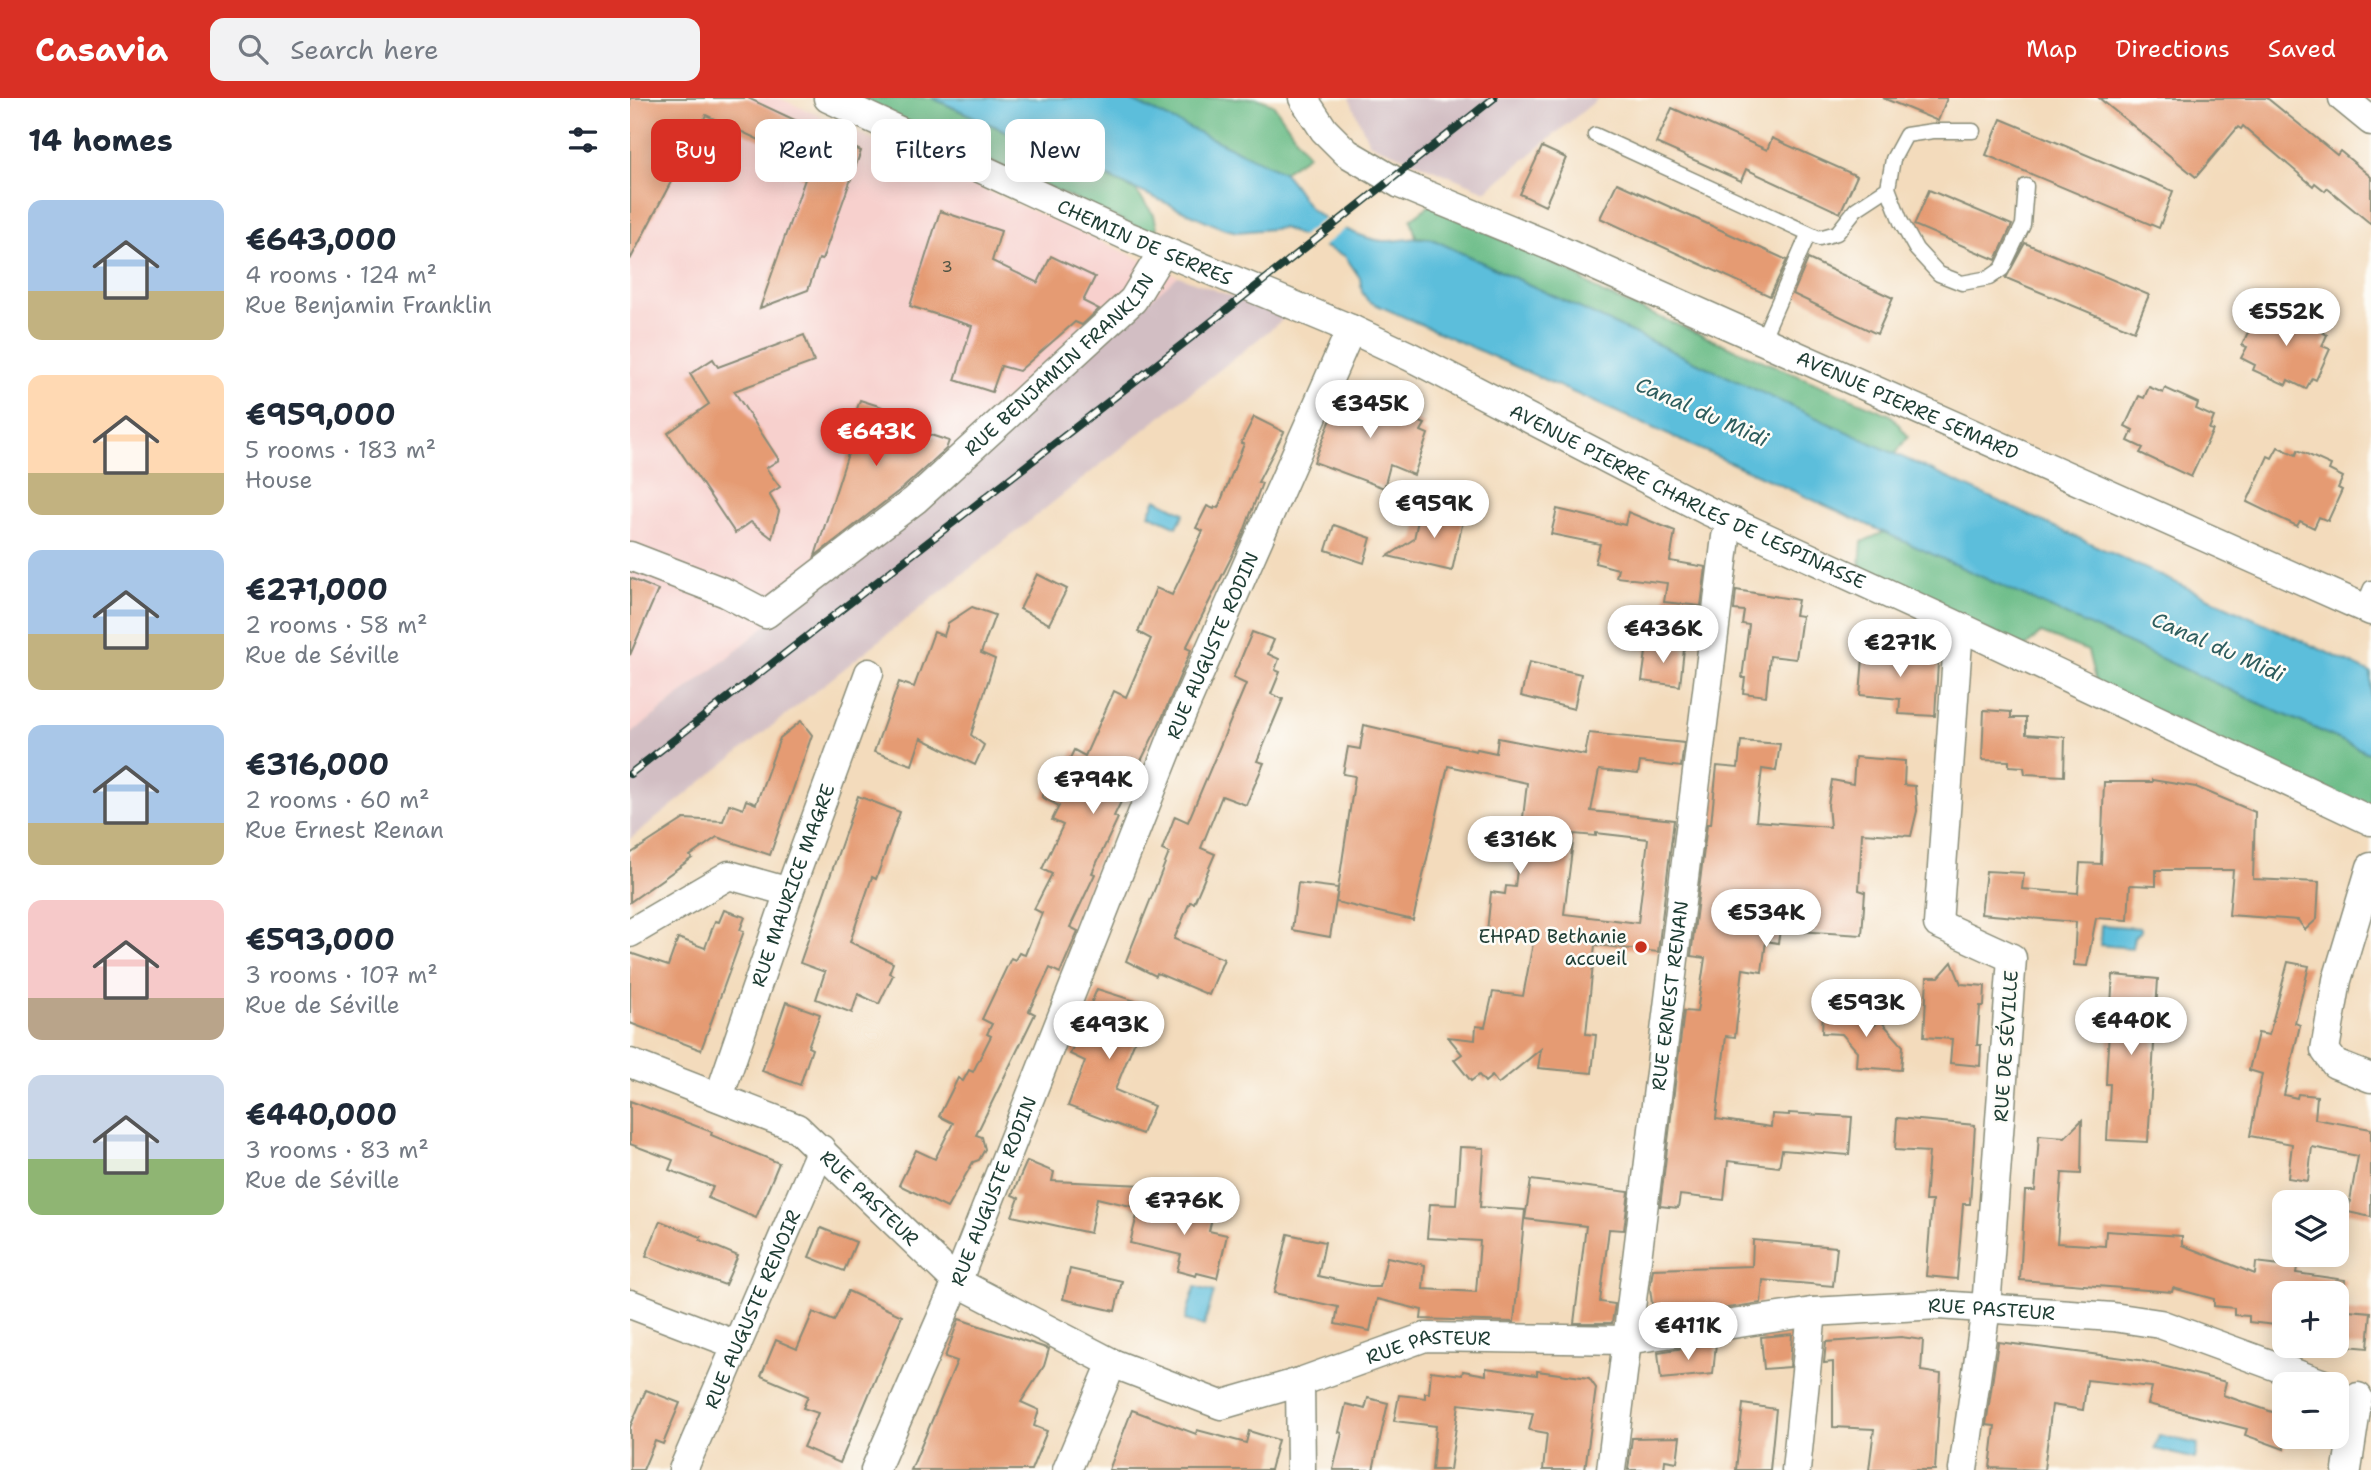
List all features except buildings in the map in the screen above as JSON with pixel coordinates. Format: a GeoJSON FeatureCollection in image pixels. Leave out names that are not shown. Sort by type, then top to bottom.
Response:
{"type":"FeatureCollection","features":[{"type":"Feature","properties":{"kind":"street","name":"CHEMIN DE SERRES"},"geometry":{"type":"LineString","coordinates":[[828,98],[1163,251],[1272,296]]}},
{"type":"Feature","properties":{"kind":"street","name":"AVENUE PIERRE SEMARD"},"geometry":{"type":"LineString","coordinates":[[1303,98],[1324,130],[1347,153],[1400,184],[2368,602]]}},
{"type":"Feature","properties":{"kind":"street"},"geometry":{"type":"LineString","coordinates":[[2343,98],[2371,121]]}},
{"type":"Feature","properties":{"kind":"street","name":"RUE BENJAMIN FRANKLIN"},"geometry":{"type":"LineString","coordinates":[[630,556],[726,593],[766,614],[925,491],[1133,299],[1163,251]]}},
{"type":"Feature","properties":{"kind":"street","name":"AVENUE PIERRE CHARLES DE LESPINASSE"},"geometry":{"type":"LineString","coordinates":[[1272,296],[1411,357],[1734,523],[2371,821]]}},
{"type":"Feature","properties":{"kind":"street","name":"RUE AUGUSTE RODIN"},"geometry":{"type":"LineString","coordinates":[[875,1470],[957,1282],[1182,713],[1351,329]]}},
{"type":"Feature","properties":{"kind":"street","name":"RUE ERNEST RENAN"},"geometry":{"type":"LineString","coordinates":[[1611,1470],[1726,537],[1734,523]]}},
{"type":"Feature","properties":{"kind":"street","name":"RUE DE SÉVILLE"},"geometry":{"type":"LineString","coordinates":[[1959,627],[1938,924],[2012,958],[1986,1308],[1963,1470]]}},
{"type":"Feature","properties":{"kind":"street","name":"RUE MAURICE MAGRE"},"geometry":{"type":"LineString","coordinates":[[719,1097],[789,892],[869,673]]}},
{"type":"Feature","properties":{"kind":"street"},"geometry":{"type":"LineString","coordinates":[[2371,867],[2337,980],[2325,1051],[2335,1064],[2371,1078]]}},
{"type":"Feature","properties":{"kind":"street"},"geometry":{"type":"LineString","coordinates":[[630,933],[729,875],[789,892]]}},
{"type":"Feature","properties":{"kind":"street","name":"RUE PASTEUR"},"geometry":{"type":"LineString","coordinates":[[630,1063],[797,1128],[957,1282],[1112,1363],[1221,1405],[1300,1382],[1425,1337],[1626,1340],[1812,1312],[1939,1305],[2113,1317],[2160,1324],[2291,1372]]}},
{"type":"Feature","properties":{"kind":"street","name":"RUE AUGUSTE RENOIR"},"geometry":{"type":"LineString","coordinates":[[683,1470],[821,1149]]}},
{"type":"Feature","properties":{"kind":"street"},"geometry":{"type":"LineString","coordinates":[[630,1304],[737,1345]]}},
{"type":"Feature","properties":{"kind":"street"},"geometry":{"type":"LineString","coordinates":[[1796,1470],[1812,1312]]}},
{"type":"Feature","properties":{"kind":"street"},"geometry":{"type":"LineString","coordinates":[[1067,1470],[1112,1363]]}},
{"type":"Feature","properties":{"kind":"street"},"geometry":{"type":"LineString","coordinates":[[1300,1382],[1301,1470]]}},
{"type":"Feature","properties":{"kind":"street"},"geometry":{"type":"LineString","coordinates":[[2347,1470],[2355,1395]]}},
{"type":"Feature","properties":{"kind":"lane"},"geometry":{"type":"LineString","coordinates":[[1973,131],[1933,131],[1906,135],[1893,159],[1888,188],[1900,222],[1916,249],[1939,274],[1962,283],[1989,278],[2002,269],[2023,225],[2026,186]]}},
{"type":"Feature","properties":{"kind":"lane"},"geometry":{"type":"LineString","coordinates":[[1595,135],[1819,238],[1837,233],[1856,209],[1888,188]]}},
{"type":"Feature","properties":{"kind":"lane"},"geometry":{"type":"LineString","coordinates":[[1762,340],[1808,235]]}},
{"type":"Feature","properties":{"kind":"shaded area"},"geometry":{"type":"Polygon","coordinates":[[[630,98],[779,98],[826,119],[755,119],[755,182],[857,182],[857,133],[871,139],[871,182],[967,182],[1178,276],[731,655],[630,735],[630,98]]]}},
{"type":"Feature","properties":{"kind":"shaded area"},"geometry":{"type":"Polygon","coordinates":[[[1349,98],[1599,98],[1486,191],[1369,143],[1349,98]]]}},
{"type":"Feature","properties":{"kind":"shaded area"},"geometry":{"type":"Polygon","coordinates":[[[1178,276],[1286,317],[630,839],[630,735],[731,655],[1178,276]]]}},
{"type":"Feature","properties":{"kind":"green space"},"geometry":{"type":"Polygon","coordinates":[[[851,98],[932,98],[978,119],[898,119],[851,98]]]}},
{"type":"Feature","properties":{"kind":"green space"},"geometry":{"type":"Polygon","coordinates":[[[1124,98],[1257,98],[1273,104],[1308,155],[1283,172],[1124,98]]]}},
{"type":"Feature","properties":{"kind":"green space"},"geometry":{"type":"Polygon","coordinates":[[[991,125],[1005,131],[1005,168],[991,161],[991,125]]]}},
{"type":"Feature","properties":{"kind":"green space"},"geometry":{"type":"Polygon","coordinates":[[[1105,176],[1135,190],[1154,215],[1159,237],[1037,182],[1105,182],[1105,176]]]}},
{"type":"Feature","properties":{"kind":"green space"},"geometry":{"type":"Polygon","coordinates":[[[1430,205],[1571,272],[1602,293],[1891,415],[1908,436],[1895,455],[1429,238],[1416,237],[1411,219],[1430,205]]]}},
{"type":"Feature","properties":{"kind":"green space"},"geometry":{"type":"Polygon","coordinates":[[[1884,532],[2371,754],[2371,810],[2096,684],[2088,651],[2041,633],[2025,647],[1869,577],[1860,564],[1862,542],[1884,532]]]}},
{"type":"Feature","properties":{"kind":"water","name":"Canal du Midi"},"geometry":{"type":"Polygon","coordinates":[[[932,98],[1126,98],[1283,172],[1309,207],[1323,218],[1344,228],[1383,241],[1432,239],[2371,673],[2371,754],[1368,301],[1362,292],[1360,278],[1345,256],[1283,228],[1237,232],[1222,228],[1105,176],[1105,119],[1005,119],[1005,131],[991,124],[991,119],[979,119],[932,98]]]}},
{"type":"Feature","properties":{"kind":"water"},"geometry":{"type":"Polygon","coordinates":[[[1156,499],[1184,513],[1177,527],[1149,514],[1156,499]]]}},
{"type":"Feature","properties":{"kind":"water"},"geometry":{"type":"Polygon","coordinates":[[[2101,925],[2140,928],[2140,931],[2134,937],[2132,948],[2100,945],[2101,925]]]}},
{"type":"Feature","properties":{"kind":"water"},"geometry":{"type":"Polygon","coordinates":[[[1195,1287],[1214,1292],[1204,1326],[1185,1320],[1195,1287]]]}},
{"type":"Feature","properties":{"kind":"water"},"geometry":{"type":"Polygon","coordinates":[[[2159,1435],[2198,1444],[2195,1459],[2155,1449],[2159,1435]]]}},
{"type":"Feature","properties":{"kind":"pier"},"geometry":{"type":"Polygon","coordinates":[[[1327,216],[1349,226],[1321,248],[1299,238],[1327,216]]]}},
{"type":"Feature","properties":{"kind":"railway"},"geometry":{"type":"LineString","coordinates":[[630,774],[1494,98]]}},
{"type":"Feature","properties":{"kind":"place","name":"EHPAD Bethanie accueil"},"geometry":{"type":"Point","coordinates":[1641,947]}}]}
